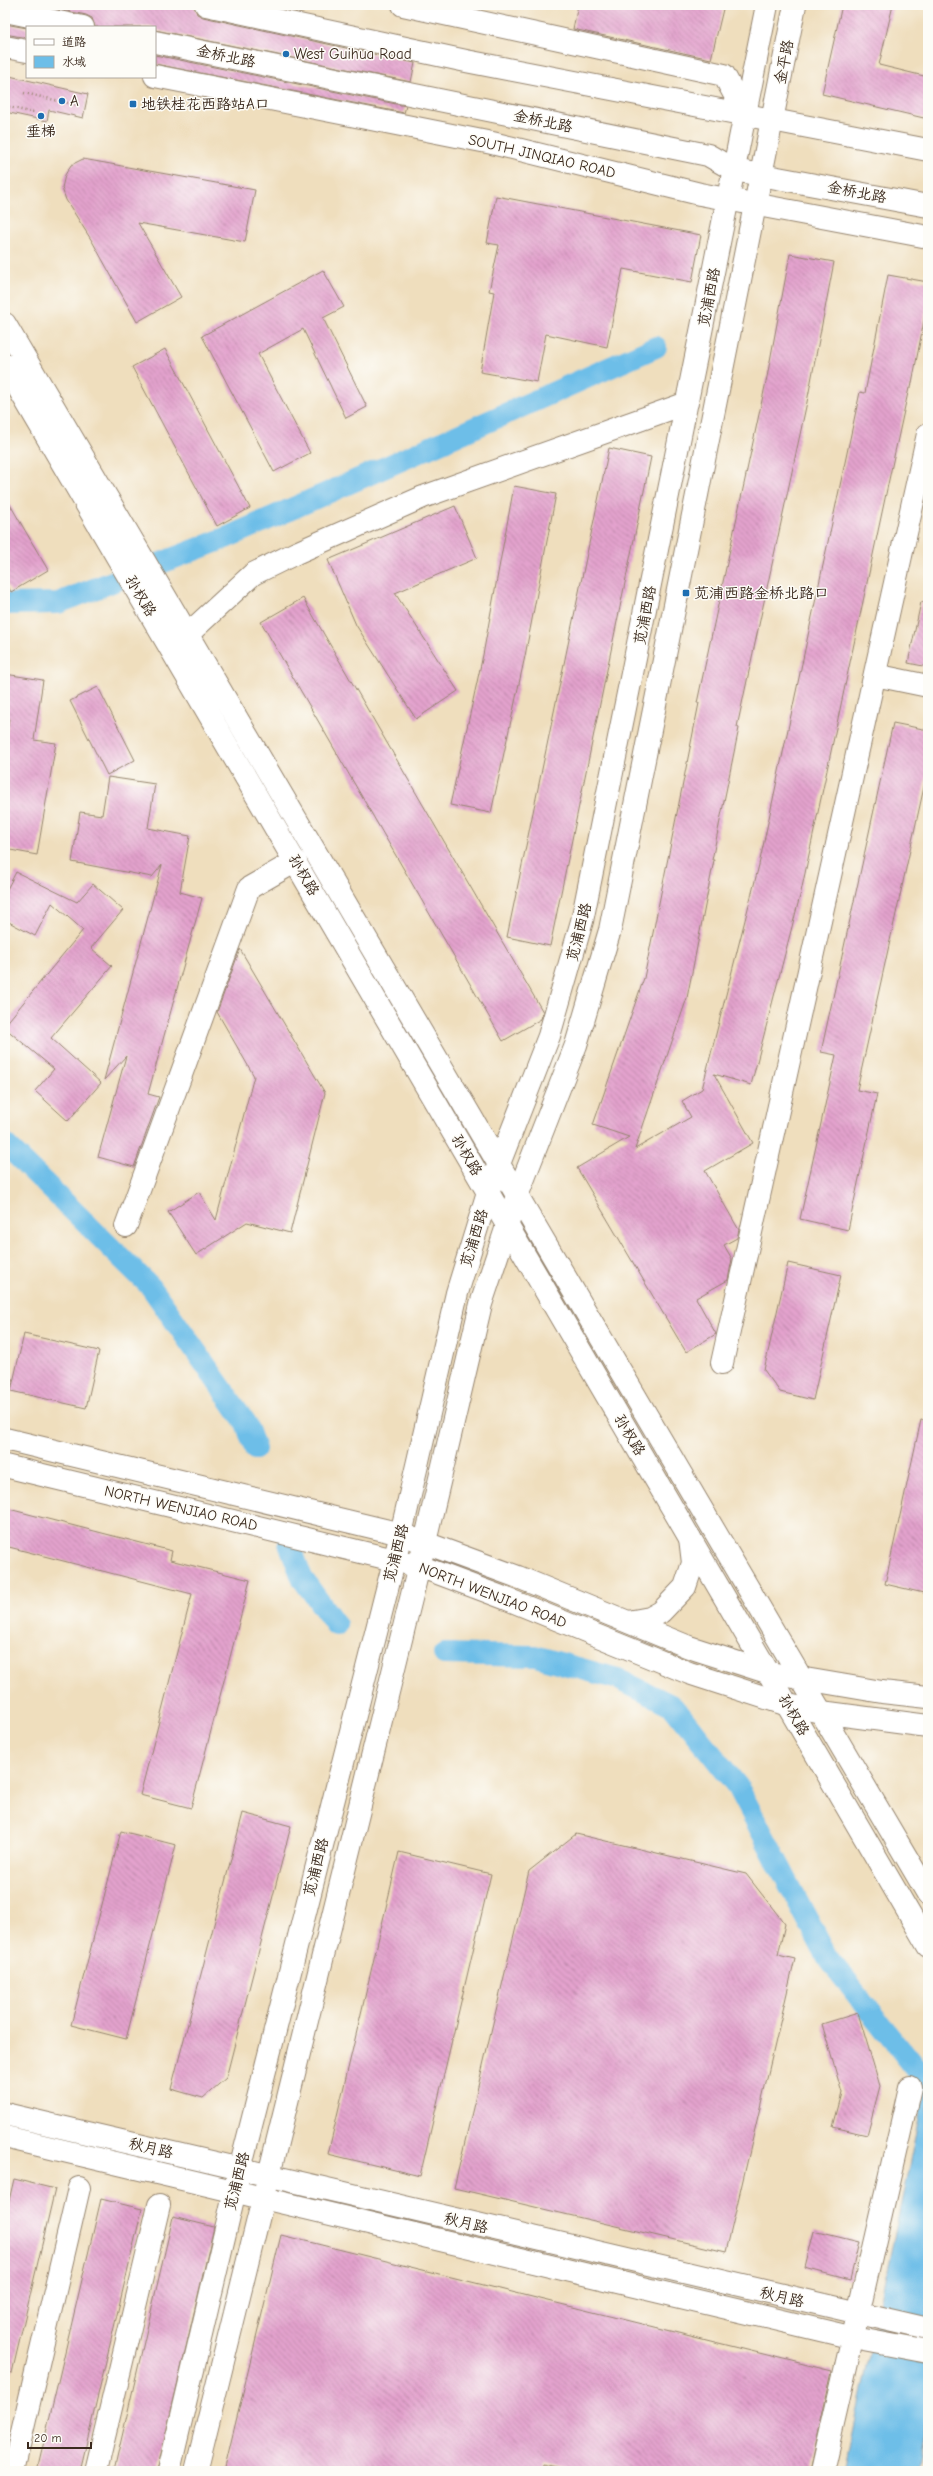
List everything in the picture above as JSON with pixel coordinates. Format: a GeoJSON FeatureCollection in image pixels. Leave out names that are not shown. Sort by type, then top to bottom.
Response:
{"type":"FeatureCollection","features":[{"type":"Feature","properties":{"kind":"street"},"geometry":{"type":"LineString","coordinates":[[206,5],[466,61],[928,150]]}},
{"type":"Feature","properties":{"kind":"street"},"geometry":{"type":"LineString","coordinates":[[403,5],[724,75],[745,114]]}},
{"type":"Feature","properties":{"kind":"street","name":"苋浦西路"},"geometry":{"type":"LineString","coordinates":[[169,2471],[234,2191],[401,1534],[457,1294],[488,1192],[549,1036],[582,921],[767,5]]}},
{"type":"Feature","properties":{"kind":"street","name":"金平路"},"geometry":{"type":"LineString","coordinates":[[773,119],[795,5]]}},
{"type":"Feature","properties":{"kind":"street"},"geometry":{"type":"LineString","coordinates":[[5,11],[78,26]]}},
{"type":"Feature","properties":{"kind":"street","name":"金桥北路"},"geometry":{"type":"LineString","coordinates":[[156,42],[708,155],[734,170],[928,206]]}},
{"type":"Feature","properties":{"kind":"street"},"geometry":{"type":"LineString","coordinates":[[5,47],[26,51]]}},
{"type":"Feature","properties":{"kind":"street","name":"SOUTH JINQIAO ROAD"},"geometry":{"type":"LineString","coordinates":[[156,76],[492,143],[755,205],[928,237]]}},
{"type":"Feature","properties":{"kind":"street"},"geometry":{"type":"LineString","coordinates":[[441,100],[492,143]]}},
{"type":"Feature","properties":{"kind":"street","name":"苋浦西路"},"geometry":{"type":"LineString","coordinates":[[196,2471],[425,1542],[481,1304],[518,1196],[576,1045],[610,930],[773,119]]}},
{"type":"Feature","properties":{"kind":"street","name":"孙权路"},"geometry":{"type":"LineString","coordinates":[[5,324],[126,551]]}},
{"type":"Feature","properties":{"kind":"street","name":"孙权路"},"geometry":{"type":"LineString","coordinates":[[5,365],[126,551],[165,616],[296,861],[507,1227],[770,1673],[928,1946]]}},
{"type":"Feature","properties":{"kind":"street"},"geometry":{"type":"LineString","coordinates":[[187,635],[253,574],[296,553],[423,497],[687,403]]}},
{"type":"Feature","properties":{"kind":"street"},"geometry":{"type":"LineString","coordinates":[[722,1363],[928,434]]}},
{"type":"Feature","properties":{"kind":"street","name":"孙权路"},"geometry":{"type":"LineString","coordinates":[[165,616],[187,635],[500,1163],[928,1894]]}},
{"type":"Feature","properties":{"kind":"street"},"geometry":{"type":"LineString","coordinates":[[874,676],[928,686]]}},
{"type":"Feature","properties":{"kind":"street"},"geometry":{"type":"LineString","coordinates":[[126,1226],[249,888],[296,861]]}},
{"type":"Feature","properties":{"kind":"street","name":"NORTH WENJIAO ROAD"},"geometry":{"type":"LineString","coordinates":[[5,1439],[401,1534],[425,1542],[689,1647],[770,1673],[802,1680],[928,1697]]}},
{"type":"Feature","properties":{"kind":"street","name":"NORTH WENJIAO ROAD"},"geometry":{"type":"LineString","coordinates":[[5,1466],[419,1566],[507,1599],[689,1673],[788,1705],[822,1712],[928,1726]]}},
{"type":"Feature","properties":{"kind":"street"},"geometry":{"type":"LineString","coordinates":[[628,1622],[650,1618],[661,1612],[685,1587],[693,1563],[690,1538]]}},
{"type":"Feature","properties":{"kind":"street"},"geometry":{"type":"LineString","coordinates":[[822,2471],[859,2315],[910,2087]]}},
{"type":"Feature","properties":{"kind":"street","name":"秋月路"},"geometry":{"type":"LineString","coordinates":[[5,2114],[859,2315],[928,2329]]}},
{"type":"Feature","properties":{"kind":"street","name":"秋月路"},"geometry":{"type":"LineString","coordinates":[[5,2137],[853,2338],[928,2352]]}},
{"type":"Feature","properties":{"kind":"street"},"geometry":{"type":"LineString","coordinates":[[12,2471],[79,2188]]}},
{"type":"Feature","properties":{"kind":"street"},"geometry":{"type":"LineString","coordinates":[[96,2471],[159,2205]]}},
{"type":"Feature","properties":{"kind":"path"},"geometry":{"type":"LineString","coordinates":[[24,93],[77,105]]}},
{"type":"Feature","properties":{"kind":"path"},"geometry":{"type":"LineString","coordinates":[[5,106],[34,113]]}},
{"type":"Feature","properties":{"kind":"water"},"geometry":{"type":"Polygon","coordinates":[[[928,2075],[928,2415],[915,2471],[845,2471],[928,2075]]]}},
{"type":"Feature","properties":{"kind":"building"},"geometry":{"type":"Polygon","coordinates":[[[38,5],[194,5],[197,14],[203,17],[415,63],[411,82],[156,30],[156,26],[95,26],[92,18],[86,15],[38,5]]]}},
{"type":"Feature","properties":{"kind":"building"},"geometry":{"type":"Polygon","coordinates":[[[578,5],[724,5],[711,59],[573,29],[578,5]]]}},
{"type":"Feature","properties":{"kind":"building"},"geometry":{"type":"Polygon","coordinates":[[[842,5],[893,5],[879,65],[928,77],[928,119],[822,94],[842,5]]]}},
{"type":"Feature","properties":{"kind":"building"},"geometry":{"type":"Polygon","coordinates":[[[5,24],[26,28],[26,38],[5,34],[5,24]]]}},
{"type":"Feature","properties":{"kind":"building"},"geometry":{"type":"Polygon","coordinates":[[[156,55],[406,106],[404,113],[156,64],[156,55]]]}},
{"type":"Feature","properties":{"kind":"building"},"geometry":{"type":"Polygon","coordinates":[[[5,75],[88,94],[83,118],[49,110],[47,121],[5,112],[5,75]]]}},
{"type":"Feature","properties":{"kind":"building"},"geometry":{"type":"Polygon","coordinates":[[[83,159],[255,190],[245,242],[138,223],[181,297],[137,322],[92,241],[66,200],[62,188],[65,175],[71,165],[83,159]]]}},
{"type":"Feature","properties":{"kind":"building"},"geometry":{"type":"Polygon","coordinates":[[[496,196],[701,235],[692,282],[623,269],[607,347],[546,334],[537,382],[480,372],[494,292],[489,291],[499,245],[487,243],[496,196]]]}},
{"type":"Feature","properties":{"kind":"building"},"geometry":{"type":"Polygon","coordinates":[[[790,254],[834,262],[807,402],[737,727],[739,728],[712,860],[714,860],[687,998],[635,1149],[691,1117],[682,1101],[702,1089],[759,865],[860,392],[865,393],[888,275],[928,282],[928,300],[911,388],[909,388],[893,461],[801,892],[751,1085],[714,1074],[753,1143],[705,1171],[739,1230],[737,1238],[724,1245],[732,1259],[728,1280],[696,1298],[716,1334],[686,1352],[577,1168],[629,1137],[593,1125],[644,978],[699,703],[697,703],[767,377],[790,254]]]}},
{"type":"Feature","properties":{"kind":"building"},"geometry":{"type":"Polygon","coordinates":[[[323,270],[344,307],[323,318],[367,407],[346,418],[303,329],[258,354],[310,453],[274,472],[202,336],[323,270]]]}},
{"type":"Feature","properties":{"kind":"building"},"geometry":{"type":"Polygon","coordinates":[[[165,349],[250,508],[217,526],[132,367],[165,349]]]}},
{"type":"Feature","properties":{"kind":"building"},"geometry":{"type":"Polygon","coordinates":[[[609,448],[651,457],[550,946],[507,937],[609,448]]]}},
{"type":"Feature","properties":{"kind":"building"},"geometry":{"type":"Polygon","coordinates":[[[514,486],[556,494],[525,656],[491,813],[450,805],[483,655],[514,486]]]}},
{"type":"Feature","properties":{"kind":"building"},"geometry":{"type":"Polygon","coordinates":[[[5,496],[48,570],[11,592],[5,581],[5,496]]]}},
{"type":"Feature","properties":{"kind":"building"},"geometry":{"type":"Polygon","coordinates":[[[455,506],[477,558],[395,593],[458,691],[416,719],[356,625],[328,560],[455,506]]]}},
{"type":"Feature","properties":{"kind":"building"},"geometry":{"type":"Polygon","coordinates":[[[303,598],[543,1012],[541,1019],[503,1041],[261,622],[303,598]]]}},
{"type":"Feature","properties":{"kind":"building"},"geometry":{"type":"Polygon","coordinates":[[[921,602],[928,603],[928,667],[908,663],[921,602]]]}},
{"type":"Feature","properties":{"kind":"building"},"geometry":{"type":"Polygon","coordinates":[[[5,674],[43,680],[34,740],[56,743],[37,855],[5,849],[5,743],[9,718],[5,718],[5,674]]]}},
{"type":"Feature","properties":{"kind":"building"},"geometry":{"type":"Polygon","coordinates":[[[98,687],[135,760],[107,775],[70,701],[98,687]]]}},
{"type":"Feature","properties":{"kind":"building"},"geometry":{"type":"Polygon","coordinates":[[[893,723],[928,730],[928,769],[857,1090],[877,1094],[848,1230],[800,1219],[836,1055],[821,1052],[893,723]]]}},
{"type":"Feature","properties":{"kind":"building"},"geometry":{"type":"Polygon","coordinates":[[[108,777],[155,784],[148,828],[190,836],[180,892],[202,898],[148,1094],[159,1097],[134,1167],[98,1157],[126,1056],[104,1080],[162,865],[152,877],[72,862],[80,812],[102,815],[108,777]]]}},
{"type":"Feature","properties":{"kind":"building"},"geometry":{"type":"Polygon","coordinates":[[[16,872],[77,902],[93,884],[123,910],[91,948],[112,966],[51,1038],[101,1083],[68,1121],[35,1091],[54,1069],[5,1028],[5,1025],[83,930],[52,903],[35,936],[5,920],[5,893],[16,872]]]}},
{"type":"Feature","properties":{"kind":"building"},"geometry":{"type":"Polygon","coordinates":[[[240,949],[325,1093],[290,1233],[247,1222],[196,1255],[168,1212],[199,1192],[216,1220],[254,1076],[217,1012],[240,949]]]}},
{"type":"Feature","properties":{"kind":"building"},"geometry":{"type":"Polygon","coordinates":[[[788,1263],[841,1275],[813,1400],[780,1392],[764,1370],[788,1263]]]}},
{"type":"Feature","properties":{"kind":"building"},"geometry":{"type":"Polygon","coordinates":[[[24,1334],[99,1351],[86,1408],[11,1391],[24,1334]]]}},
{"type":"Feature","properties":{"kind":"building"},"geometry":{"type":"Polygon","coordinates":[[[921,1420],[928,1421],[928,1594],[885,1584],[921,1420]]]}},
{"type":"Feature","properties":{"kind":"building"},"geometry":{"type":"Polygon","coordinates":[[[5,1508],[172,1551],[170,1560],[250,1580],[191,1808],[140,1795],[192,1594],[5,1546],[5,1508]]]}},
{"type":"Feature","properties":{"kind":"building"},"geometry":{"type":"Polygon","coordinates":[[[243,1813],[291,1826],[226,2078],[203,2098],[171,2089],[243,1813]]]}},
{"type":"Feature","properties":{"kind":"building"},"geometry":{"type":"Polygon","coordinates":[[[121,1831],[176,1845],[126,2039],[71,2025],[121,1831]]]}},
{"type":"Feature","properties":{"kind":"building"},"geometry":{"type":"Polygon","coordinates":[[[576,1834],[746,1874],[785,1924],[778,1955],[795,1959],[726,2252],[454,2188],[529,1871],[576,1834]]]}},
{"type":"Feature","properties":{"kind":"building"},"geometry":{"type":"Polygon","coordinates":[[[399,1852],[491,1874],[420,2176],[328,2154],[399,1852]]]}},
{"type":"Feature","properties":{"kind":"building"},"geometry":{"type":"Polygon","coordinates":[[[858,2013],[880,2086],[867,2135],[833,2127],[842,2093],[822,2024],[858,2013]]]}},
{"type":"Feature","properties":{"kind":"building"},"geometry":{"type":"Polygon","coordinates":[[[14,2179],[55,2189],[12,2373],[5,2372],[5,2218],[14,2179]]]}},
{"type":"Feature","properties":{"kind":"building"},"geometry":{"type":"Polygon","coordinates":[[[101,2199],[142,2209],[80,2471],[37,2471],[101,2199]]]}},
{"type":"Feature","properties":{"kind":"building"},"geometry":{"type":"Polygon","coordinates":[[[173,2217],[214,2227],[157,2471],[114,2471],[173,2217]]]}},
{"type":"Feature","properties":{"kind":"building"},"geometry":{"type":"Polygon","coordinates":[[[814,2231],[859,2242],[850,2280],[805,2268],[814,2231]]]}},
{"type":"Feature","properties":{"kind":"building"},"geometry":{"type":"Polygon","coordinates":[[[281,2235],[832,2371],[810,2471],[574,2471],[543,2464],[542,2471],[224,2471],[281,2235]]]}},
{"type":"Feature","properties":{"kind":"waterway"},"geometry":{"type":"LineString","coordinates":[[5,604],[58,603],[228,537],[656,347]]}},
{"type":"Feature","properties":{"kind":"waterway"},"geometry":{"type":"LineString","coordinates":[[5,1144],[151,1287],[246,1423],[255,1449]]}},
{"type":"Feature","properties":{"kind":"waterway"},"geometry":{"type":"LineString","coordinates":[[289,1543],[302,1578],[336,1625]]}},
{"type":"Feature","properties":{"kind":"waterway"},"geometry":{"type":"LineString","coordinates":[[444,1654],[535,1656],[618,1679],[673,1706],[738,1787],[827,1957],[928,2084]]}},
{"type":"Feature","properties":{"kind":"place","name":"West Guihua Road"},"geometry":{"type":"Point","coordinates":[286,54]}},
{"type":"Feature","properties":{"kind":"place","name":"A"},"geometry":{"type":"Point","coordinates":[62,101]}},
{"type":"Feature","properties":{"kind":"place","name":"地铁桂花西路站A口"},"geometry":{"type":"Point","coordinates":[133,104]}},
{"type":"Feature","properties":{"kind":"place","name":"垂梯"},"geometry":{"type":"Point","coordinates":[41,116]}},
{"type":"Feature","properties":{"kind":"place","name":"苋浦西路金桥北路口"},"geometry":{"type":"Point","coordinates":[686,593]}}]}
